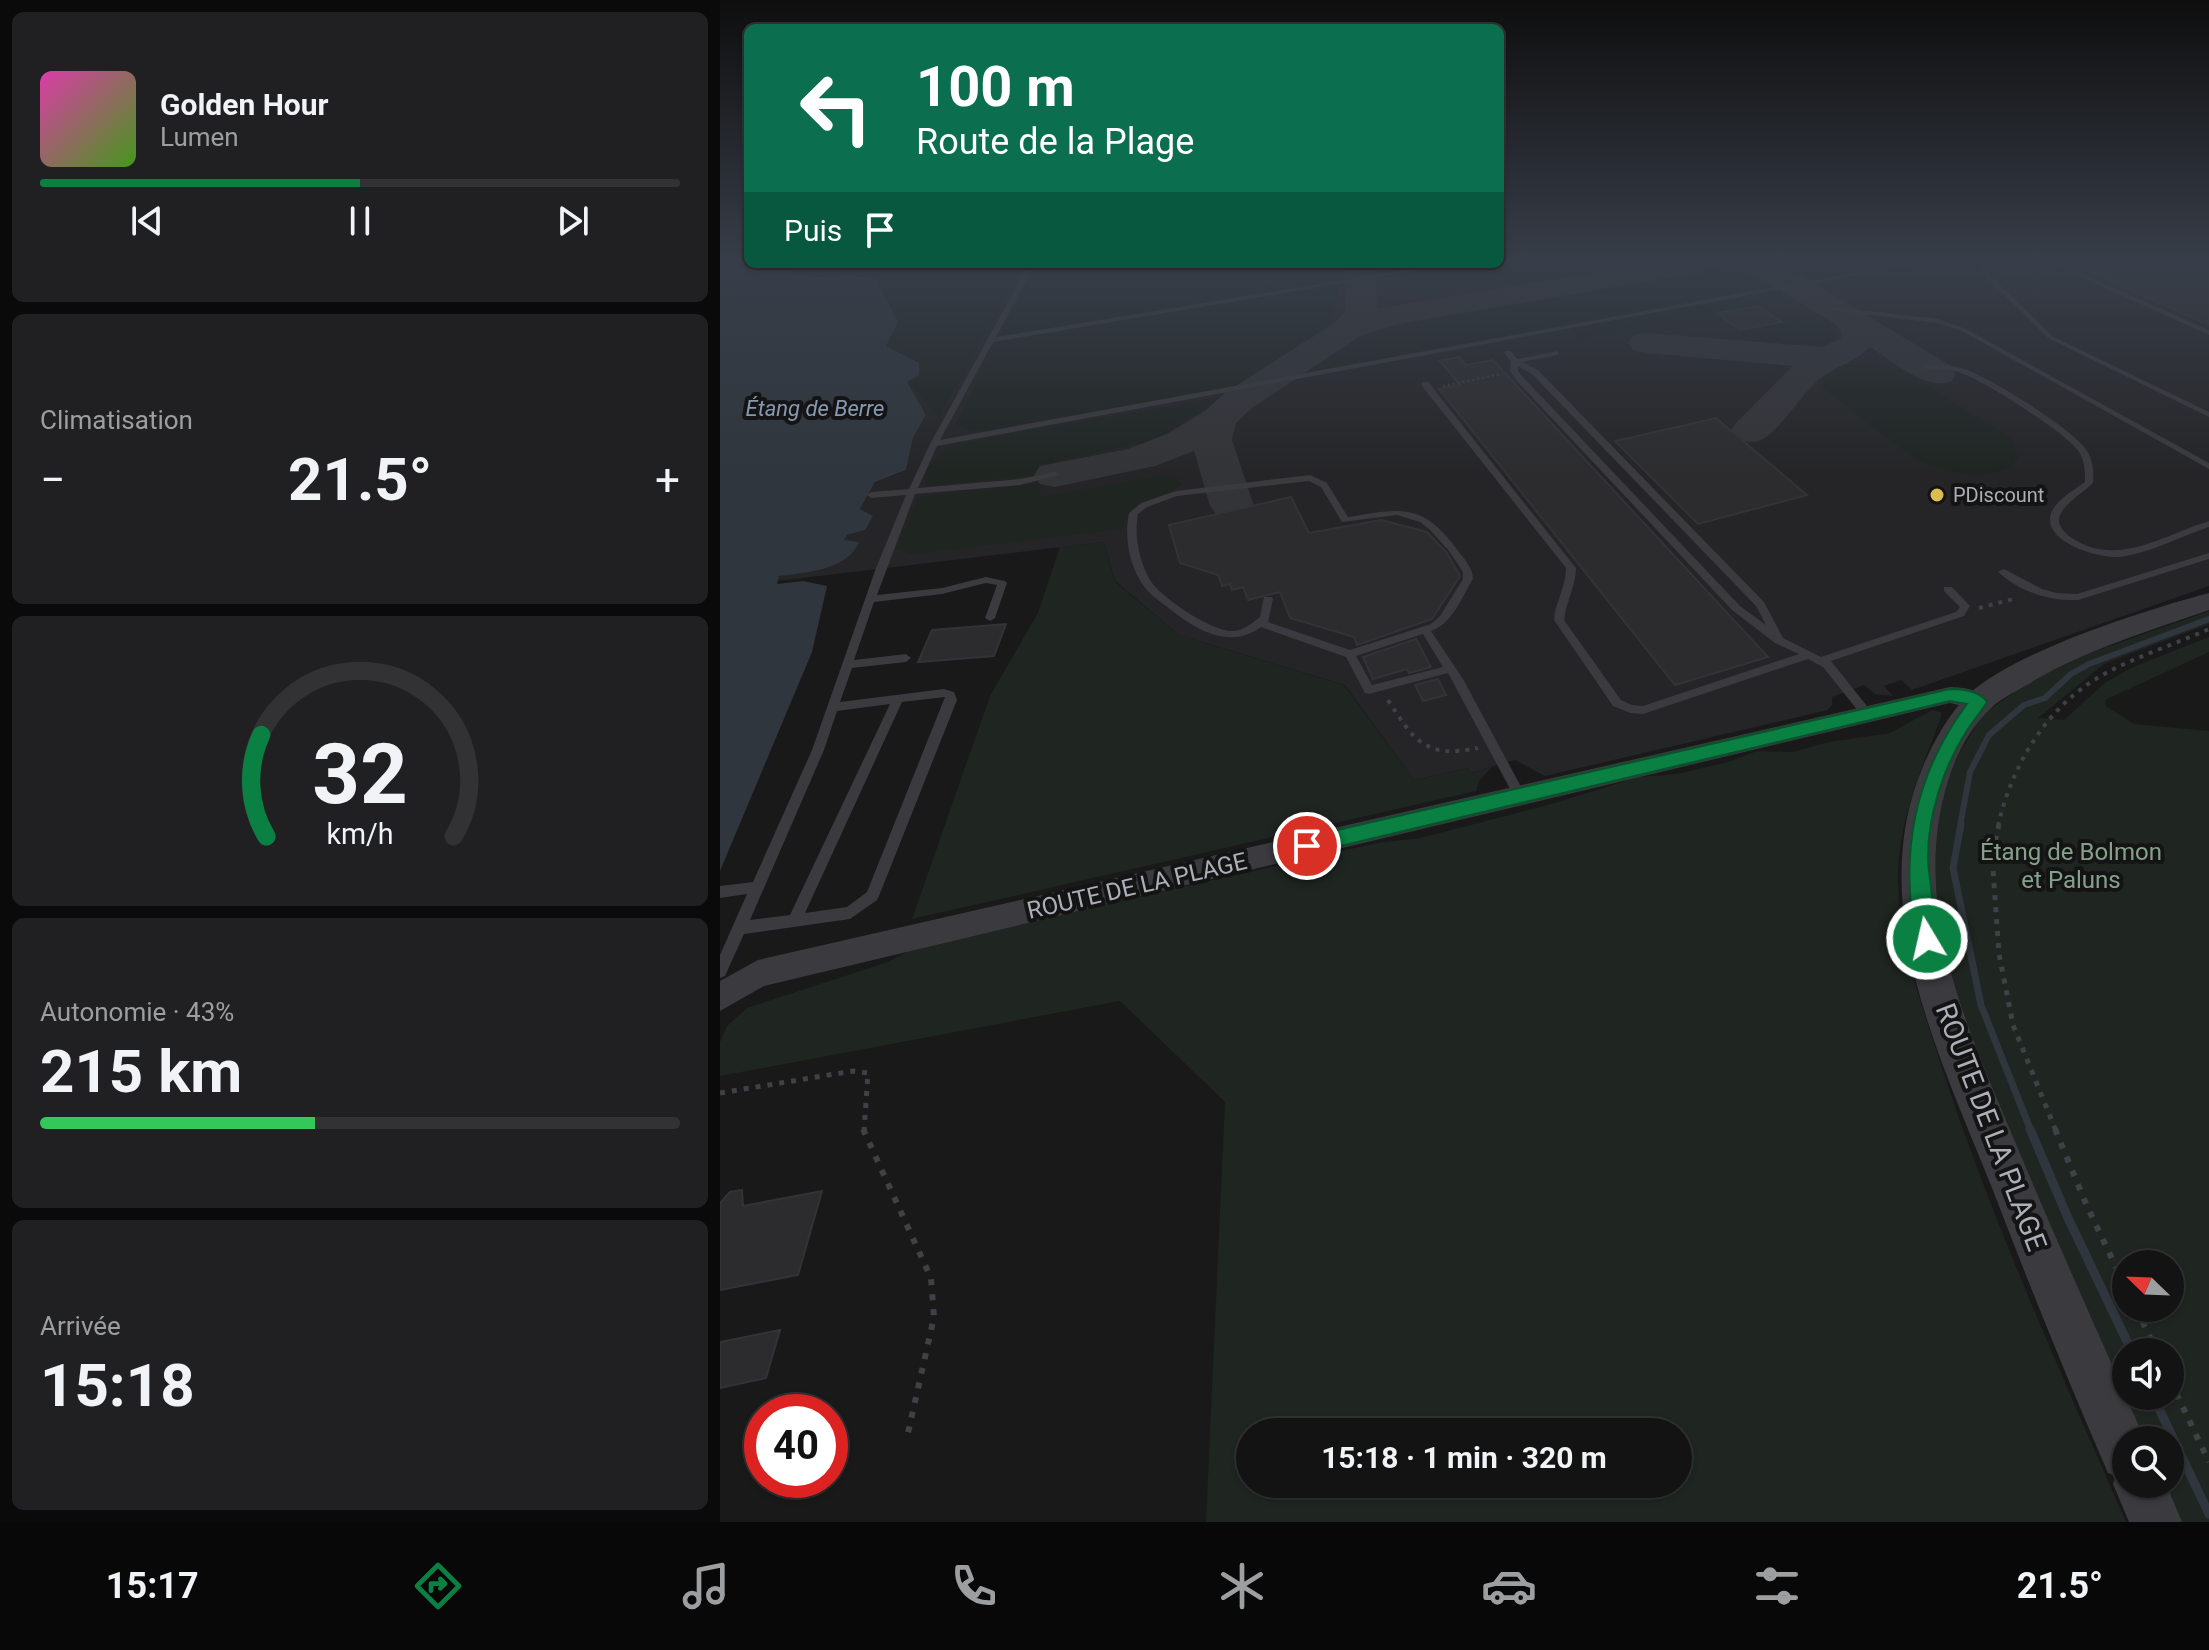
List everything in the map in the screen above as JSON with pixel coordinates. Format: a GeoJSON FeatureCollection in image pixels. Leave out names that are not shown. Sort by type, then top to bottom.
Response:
{"type":"FeatureCollection","features":[{"type":"Feature","properties":{"kind":"street","name":"ROUTE DE LA PLAGE"},"geometry":{"type":"LineString","coordinates":[[2114,1426],[2020,1207],[1961,1058],[1937,984],[1922,917],[1918,857],[1928,798],[1942,759],[1959,728],[1979,702],[2056,655],[2209,601]]}},
{"type":"Feature","properties":{"kind":"street","name":"ROUTE DE LA PLAGE"},"geometry":{"type":"LineString","coordinates":[[720,997],[758,974],[1867,714],[1950,695],[1961,695],[1979,702]]}},
{"type":"Feature","properties":{"kind":"street"},"geometry":{"type":"LineString","coordinates":[[2145,1498],[2156,1522]]}},
{"type":"Feature","properties":{"kind":"lane"},"geometry":{"type":"LineString","coordinates":[[720,971],[818,750],[912,491],[995,333]]}},
{"type":"Feature","properties":{"kind":"lane"},"geometry":{"type":"LineString","coordinates":[[991,340],[1033,333]]}},
{"type":"Feature","properties":{"kind":"lane"},"geometry":{"type":"LineString","coordinates":[[934,444],[1540,333]]}},
{"type":"Feature","properties":{"kind":"lane"},"geometry":{"type":"LineString","coordinates":[[1970,333],[2209,466]]}},
{"type":"Feature","properties":{"kind":"lane"},"geometry":{"type":"LineString","coordinates":[[2046,333],[2209,415]]}},
{"type":"Feature","properties":{"kind":"lane"},"geometry":{"type":"LineString","coordinates":[[1503,340],[1512,362],[1736,608],[1779,640],[1832,669],[1867,714]]}},
{"type":"Feature","properties":{"kind":"lane"},"geometry":{"type":"LineString","coordinates":[[1485,343],[1512,362],[1535,372],[1760,604],[1779,640]]}},
{"type":"Feature","properties":{"kind":"lane"},"geometry":{"type":"LineString","coordinates":[[1512,362],[1555,353]]}},
{"type":"Feature","properties":{"kind":"lane"},"geometry":{"type":"LineString","coordinates":[[1927,367],[1955,369],[1972,375],[2057,428],[2080,447],[2090,466],[2089,483],[2056,512],[2054,523],[2061,536],[2081,547],[2117,554],[2209,524]]}},
{"type":"Feature","properties":{"kind":"lane"},"geometry":{"type":"LineString","coordinates":[[1427,386],[1571,568],[1572,576],[1558,611],[1559,620],[1617,703],[1630,709],[1643,710],[1806,656]]}},
{"type":"Feature","properties":{"kind":"lane"},"geometry":{"type":"LineString","coordinates":[[2175,446],[2209,455]]}},
{"type":"Feature","properties":{"kind":"lane"},"geometry":{"type":"LineString","coordinates":[[871,495],[1020,482],[1055,475]]}},
{"type":"Feature","properties":{"kind":"lane"},"geometry":{"type":"LineString","coordinates":[[1261,623],[1350,654],[1426,631],[1444,618],[1468,579],[1468,572],[1439,530],[1428,523],[1387,512],[1345,520],[1324,485],[1310,478],[1184,492],[1160,498],[1134,513],[1132,537],[1143,578],[1149,587],[1203,629],[1216,635],[1246,633],[1261,623],[1269,611],[1268,599]]}},
{"type":"Feature","properties":{"kind":"lane"},"geometry":{"type":"LineString","coordinates":[[2003,572],[2036,592],[2078,597],[2209,556]]}},
{"type":"Feature","properties":{"kind":"lane"},"geometry":{"type":"LineString","coordinates":[[871,599],[942,591],[998,580],[1002,583],[1001,588],[990,618]]}},
{"type":"Feature","properties":{"kind":"lane"},"geometry":{"type":"LineString","coordinates":[[1820,661],[1960,614],[1965,609],[1962,602],[1948,589]]}},
{"type":"Feature","properties":{"kind":"lane"},"geometry":{"type":"LineString","coordinates":[[1426,631],[1520,796]]}},
{"type":"Feature","properties":{"kind":"lane"},"geometry":{"type":"LineString","coordinates":[[1350,654],[1366,687],[1373,690],[1449,669]]}},
{"type":"Feature","properties":{"kind":"lane"},"geometry":{"type":"LineString","coordinates":[[848,665],[906,658]]}},
{"type":"Feature","properties":{"kind":"lane"},"geometry":{"type":"LineString","coordinates":[[738,928],[850,913],[872,896],[951,700],[950,695],[944,693],[833,707]]}},
{"type":"Feature","properties":{"kind":"lane"},"geometry":{"type":"LineString","coordinates":[[795,920],[898,699]]}},
{"type":"Feature","properties":{"kind":"lane"},"geometry":{"type":"LineString","coordinates":[[720,892],[757,887]]}},
{"type":"Feature","properties":{"kind":"path"},"geometry":{"type":"LineString","coordinates":[[1427,386],[1512,362]]}},
{"type":"Feature","properties":{"kind":"path"},"geometry":{"type":"LineString","coordinates":[[1965,609],[1980,608],[2036,592]]}},
{"type":"Feature","properties":{"kind":"path"},"geometry":{"type":"LineString","coordinates":[[2112,1259],[2086,1204],[2013,1025],[1999,954],[1992,855],[2002,810],[2021,757],[2059,708],[2104,674],[2209,629]]}},
{"type":"Feature","properties":{"kind":"path"},"geometry":{"type":"LineString","coordinates":[[1380,688],[1412,737],[1433,752],[1461,753],[1493,744]]}},
{"type":"Feature","properties":{"kind":"path"},"geometry":{"type":"LineString","coordinates":[[720,1093],[853,1071],[868,1073],[870,1082],[861,1118],[864,1135],[931,1278],[934,1317],[908,1433]]}},
{"type":"Feature","properties":{"kind":"path"},"geometry":{"type":"LineString","coordinates":[[2184,1409],[2209,1462]]}},
{"type":"Feature","properties":{"kind":"shaded area"},"geometry":{"type":"Polygon","coordinates":[[[873,333],[2209,333],[2209,586],[1912,690],[1901,680],[1884,686],[1893,696],[1875,694],[1864,685],[1832,697],[1828,710],[1545,776],[1515,760],[1471,773],[1468,768],[1414,780],[1345,685],[1179,635],[1115,581],[1104,542],[777,581],[779,576],[806,572],[858,543],[843,541],[847,535],[865,530],[860,509],[875,482],[906,470],[913,438],[926,415],[886,347],[873,333]]]}},
{"type":"Feature","properties":{"kind":"green space"},"geometry":{"type":"Polygon","coordinates":[[[873,333],[986,333],[939,417],[907,381],[886,347],[873,333]]]}},
{"type":"Feature","properties":{"kind":"green space"},"geometry":{"type":"Polygon","coordinates":[[[1000,333],[1317,333],[1239,385],[993,429],[971,431],[956,424],[1000,333]]]}},
{"type":"Feature","properties":{"kind":"green space"},"geometry":{"type":"Polygon","coordinates":[[[1376,333],[1517,333],[1305,372],[1376,333]]]}},
{"type":"Feature","properties":{"kind":"green space"},"geometry":{"type":"Polygon","coordinates":[[[1574,333],[1604,333],[1578,338],[1574,333]]]}},
{"type":"Feature","properties":{"kind":"green space"},"geometry":{"type":"Polygon","coordinates":[[[1740,333],[1834,334],[1832,342],[1795,349],[1771,346],[1740,333]]]}},
{"type":"Feature","properties":{"kind":"green space"},"geometry":{"type":"Polygon","coordinates":[[[1846,365],[1885,366],[1908,373],[2011,439],[2018,457],[2010,466],[1985,474],[1955,472],[1916,458],[1822,387],[1829,371],[1846,365]]]}},
{"type":"Feature","properties":{"kind":"green space"},"geometry":{"type":"Polygon","coordinates":[[[1224,396],[1157,439],[1045,464],[1042,475],[928,485],[924,480],[926,471],[936,459],[973,441],[1224,396]]]}},
{"type":"Feature","properties":{"kind":"green space"},"geometry":{"type":"Polygon","coordinates":[[[1175,476],[1182,484],[1139,505],[1126,519],[1122,529],[911,554],[896,549],[918,499],[931,495],[1038,484],[1040,497],[1175,476]]]}},
{"type":"Feature","properties":{"kind":"green space"},"geometry":{"type":"Polygon","coordinates":[[[1104,542],[1115,582],[1179,635],[1344,685],[1414,780],[1468,768],[1472,773],[1492,767],[1479,781],[1476,791],[912,919],[990,696],[1038,613],[1060,547],[1104,542]]]}},
{"type":"Feature","properties":{"kind":"green space","name":"Étang de Bolmon et Paluns"},"geometry":{"type":"Polygon","coordinates":[[[2209,611],[2209,624],[2104,664],[2038,718],[2064,720],[2106,682],[2133,667],[2209,637],[2209,652],[2105,700],[2106,706],[2134,724],[2209,731],[2209,1522],[2178,1522],[2167,1498],[2184,1498],[2184,1426],[2133,1426],[2126,1410],[2184,1410],[2184,1338],[2112,1338],[2112,1377],[1977,1060],[1940,949],[1931,889],[1935,819],[1952,766],[1982,715],[2029,682],[2087,654],[2209,611]]]}},
{"type":"Feature","properties":{"kind":"green space"},"geometry":{"type":"Polygon","coordinates":[[[1932,710],[1941,712],[1912,796],[1902,837],[1899,903],[1907,949],[1940,1062],[1981,1179],[2112,1490],[2112,1498],[2116,1498],[2126,1522],[1206,1522],[1225,1102],[1120,1001],[720,1076],[720,1042],[727,1026],[747,1008],[888,962],[916,947],[1377,843],[1420,838],[1548,805],[1639,777],[1677,774],[1728,762],[1757,751],[1792,752],[1829,742],[1890,733],[1932,710]]]}},
{"type":"Feature","properties":{"kind":"water","name":"Étang de Berre"},"geometry":{"type":"Polygon","coordinates":[[[720,333],[892,333],[886,346],[919,363],[919,375],[907,382],[926,415],[913,438],[906,470],[875,482],[860,509],[873,516],[865,530],[847,535],[844,540],[859,542],[853,551],[845,559],[824,568],[779,576],[777,584],[803,581],[827,586],[812,652],[720,871],[720,333]]]}},
{"type":"Feature","properties":{"kind":"building"},"geometry":{"type":"Polygon","coordinates":[[[1459,357],[1466,365],[1493,360],[1768,657],[1675,685],[1439,389],[1460,385],[1440,361],[1459,357]]]}},
{"type":"Feature","properties":{"kind":"building"},"geometry":{"type":"Polygon","coordinates":[[[1716,418],[1807,495],[1698,524],[1615,441],[1716,418]]]}},
{"type":"Feature","properties":{"kind":"building"},"geometry":{"type":"Polygon","coordinates":[[[1291,497],[1309,533],[1381,520],[1427,532],[1447,553],[1460,576],[1432,619],[1357,645],[1354,637],[1290,618],[1280,592],[1248,600],[1243,587],[1232,590],[1230,584],[1222,586],[1218,575],[1180,563],[1169,525],[1291,497]]]}},
{"type":"Feature","properties":{"kind":"building"},"geometry":{"type":"Polygon","coordinates":[[[1006,624],[994,656],[918,662],[932,630],[1006,624]]]}},
{"type":"Feature","properties":{"kind":"building"},"geometry":{"type":"Polygon","coordinates":[[[1416,639],[1431,667],[1409,673],[1407,669],[1373,679],[1363,657],[1416,639]]]}},
{"type":"Feature","properties":{"kind":"building"},"geometry":{"type":"Polygon","coordinates":[[[1438,679],[1446,695],[1423,701],[1415,685],[1438,679]]]}},
{"type":"Feature","properties":{"kind":"building"},"geometry":{"type":"Polygon","coordinates":[[[742,1190],[743,1206],[822,1191],[798,1275],[720,1290],[720,1203],[730,1192],[742,1190]]]}},
{"type":"Feature","properties":{"kind":"building"},"geometry":{"type":"Polygon","coordinates":[[[780,1330],[766,1378],[720,1388],[720,1342],[780,1330]]]}},
{"type":"Feature","properties":{"kind":"waterway"},"geometry":{"type":"LineString","coordinates":[[1960,826],[1970,772],[1989,735],[2024,705],[2045,698],[2071,674],[2089,664],[2209,619]]}},
{"type":"Feature","properties":{"kind":"waterway"},"geometry":{"type":"LineString","coordinates":[[1961,824],[1953,868],[1981,1005],[2031,1131]]}},
{"type":"Feature","properties":{"kind":"waterway"},"geometry":{"type":"LineString","coordinates":[[2030,1129],[2125,1338]]}},
{"type":"Feature","properties":{"kind":"waterway"},"geometry":{"type":"LineString","coordinates":[[2160,1410],[2209,1514]]}},
{"type":"Feature","properties":{"kind":"taxiway"},"geometry":{"type":"LineString","coordinates":[[1218,419],[1239,400],[1342,333]]}},
{"type":"Feature","properties":{"kind":"taxiway"},"geometry":{"type":"LineString","coordinates":[[1825,358],[1844,352],[1857,342],[1858,333]]}},
{"type":"Feature","properties":{"kind":"taxiway"},"geometry":{"type":"LineString","coordinates":[[1871,333],[1938,374]]}},
{"type":"Feature","properties":{"kind":"taxiway"},"geometry":{"type":"LineString","coordinates":[[1645,343],[1825,358]]}},
{"type":"Feature","properties":{"kind":"taxiway"},"geometry":{"type":"LineString","coordinates":[[1750,431],[1802,376],[1825,358]]}},
{"type":"Feature","properties":{"kind":"taxiway"},"geometry":{"type":"LineString","coordinates":[[1055,475],[1120,463],[1162,451],[1181,443],[1218,419]]}},
{"type":"Feature","properties":{"kind":"taxiway"},"geometry":{"type":"LineString","coordinates":[[1218,419],[1212,440],[1232,506]]}},
{"type":"Feature","properties":{"kind":"place","name":"PDiscount"},"geometry":{"type":"Point","coordinates":[1937,495]}},
{"type":"Feature","properties":{"kind":"route"},"geometry":{"type":"LineString","coordinates":[[1307,846],[1950,695],[1961,695],[1979,702],[1959,728],[1942,759],[1928,798],[1918,857],[1922,917],[1927,939]]}}]}
